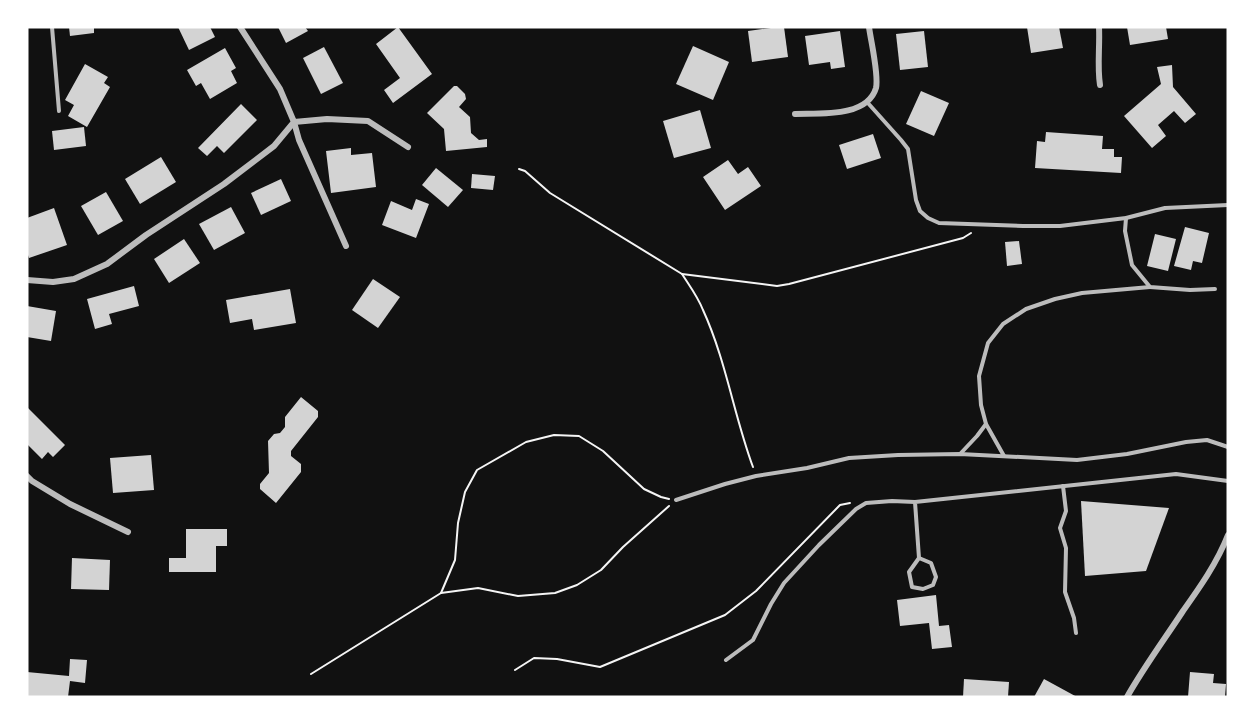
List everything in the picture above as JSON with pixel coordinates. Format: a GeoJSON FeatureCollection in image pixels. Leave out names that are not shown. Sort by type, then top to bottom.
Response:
{"type":"FeatureCollection","features":[{"type":"Feature","properties":{"kind":"street"},"geometry":{"type":"LineString","coordinates":[[240,27],[280,89],[299,140],[346,246]]}},
{"type":"Feature","properties":{"kind":"street"},"geometry":{"type":"LineString","coordinates":[[795,114],[852,110],[871,99],[876,87],[876,75],[869,27]]}},
{"type":"Feature","properties":{"kind":"street"},"geometry":{"type":"LineString","coordinates":[[1099,27],[1100,85]]}},
{"type":"Feature","properties":{"kind":"street"},"geometry":{"type":"LineString","coordinates":[[27,280],[53,282],[74,279],[106,264],[233,178],[274,146],[294,122],[327,118],[368,121],[408,147]]}},
{"type":"Feature","properties":{"kind":"street"},"geometry":{"type":"LineString","coordinates":[[27,476],[70,504],[129,532]]}},
{"type":"Feature","properties":{"kind":"street"},"geometry":{"type":"LineString","coordinates":[[1127,697],[1207,577],[1228,535]]}},
{"type":"Feature","properties":{"kind":"lane"},"geometry":{"type":"LineString","coordinates":[[52,27],[59,111]]}},
{"type":"Feature","properties":{"kind":"lane"},"geometry":{"type":"LineString","coordinates":[[867,102],[908,149],[916,200],[920,211],[939,223],[1060,226],[1126,218],[1165,208],[1228,206]]}},
{"type":"Feature","properties":{"kind":"lane"},"geometry":{"type":"LineString","coordinates":[[1126,218],[1125,231],[1131,265],[1150,286]]}},
{"type":"Feature","properties":{"kind":"lane"},"geometry":{"type":"LineString","coordinates":[[1004,456],[986,424],[981,405],[979,376],[988,343],[1003,324],[1026,309],[1082,293],[1150,286],[1190,290],[1215,289]]}},
{"type":"Feature","properties":{"kind":"lane"},"geometry":{"type":"LineString","coordinates":[[960,454],[986,424]]}},
{"type":"Feature","properties":{"kind":"lane"},"geometry":{"type":"LineString","coordinates":[[676,500],[756,476],[807,468],[849,458],[897,454],[960,454],[1077,460],[1128,454],[1186,441],[1207,440],[1228,447]]}},
{"type":"Feature","properties":{"kind":"lane"},"geometry":{"type":"LineString","coordinates":[[726,660],[753,640],[784,583],[819,545],[856,509],[866,503],[915,502],[1176,474],[1228,481]]}},
{"type":"Feature","properties":{"kind":"lane"},"geometry":{"type":"LineString","coordinates":[[1063,486],[1066,511],[1060,528],[1066,548],[1065,592],[1074,618],[1076,633]]}},
{"type":"Feature","properties":{"kind":"lane"},"geometry":{"type":"LineString","coordinates":[[915,502],[919,558],[909,572],[912,586],[923,590],[933,585],[936,578],[931,563],[919,558]]}},
{"type":"Feature","properties":{"kind":"path"},"geometry":{"type":"LineString","coordinates":[[519,169],[525,171],[550,193],[682,274],[777,286],[963,238],[984,225]]}},
{"type":"Feature","properties":{"kind":"path"},"geometry":{"type":"LineString","coordinates":[[682,274],[703,308],[717,346],[756,476]]}},
{"type":"Feature","properties":{"kind":"path"},"geometry":{"type":"LineString","coordinates":[[441,593],[455,560],[458,523],[465,492],[477,470],[526,442],[554,435],[579,436],[603,451],[644,489],[661,497],[676,500]]}},
{"type":"Feature","properties":{"kind":"path"},"geometry":{"type":"LineString","coordinates":[[311,674],[441,593],[478,588],[518,596],[555,593],[577,585],[601,570],[676,500]]}},
{"type":"Feature","properties":{"kind":"path"},"geometry":{"type":"LineString","coordinates":[[515,670],[534,658],[557,659],[600,667],[725,615],[756,591],[840,506],[852,502]]}},
{"type":"Feature","properties":{"kind":"building"},"geometry":{"type":"Polygon","coordinates":[[[69,27],[94,27],[94,33],[70,36],[69,27]]]}},
{"type":"Feature","properties":{"kind":"building"},"geometry":{"type":"Polygon","coordinates":[[[178,27],[210,27],[215,37],[189,50],[178,27]]]}},
{"type":"Feature","properties":{"kind":"building"},"geometry":{"type":"Polygon","coordinates":[[[278,27],[305,27],[308,31],[286,43],[278,27]]]}},
{"type":"Feature","properties":{"kind":"building"},"geometry":{"type":"Polygon","coordinates":[[[398,27],[432,74],[393,103],[384,90],[400,78],[376,44],[398,27]]]}},
{"type":"Feature","properties":{"kind":"building"},"geometry":{"type":"Polygon","coordinates":[[[784,27],[788,57],[752,62],[748,31],[784,27]]]}},
{"type":"Feature","properties":{"kind":"building"},"geometry":{"type":"Polygon","coordinates":[[[1027,27],[1059,27],[1063,48],[1031,53],[1027,27]]]}},
{"type":"Feature","properties":{"kind":"building"},"geometry":{"type":"Polygon","coordinates":[[[1127,27],[1166,27],[1168,39],[1130,45],[1127,27]]]}},
{"type":"Feature","properties":{"kind":"building"},"geometry":{"type":"Polygon","coordinates":[[[840,31],[845,67],[831,69],[830,62],[809,65],[805,36],[840,31]]]}},
{"type":"Feature","properties":{"kind":"building"},"geometry":{"type":"Polygon","coordinates":[[[924,31],[928,67],[900,70],[896,34],[924,31]]]}},
{"type":"Feature","properties":{"kind":"building"},"geometry":{"type":"Polygon","coordinates":[[[693,46],[729,62],[713,100],[676,84],[693,46]]]}},
{"type":"Feature","properties":{"kind":"building"},"geometry":{"type":"Polygon","coordinates":[[[324,47],[343,83],[321,94],[303,58],[324,47]]]}},
{"type":"Feature","properties":{"kind":"building"},"geometry":{"type":"Polygon","coordinates":[[[225,48],[236,68],[231,71],[237,83],[210,99],[201,83],[196,86],[187,70],[225,48]]]}},
{"type":"Feature","properties":{"kind":"building"},"geometry":{"type":"Polygon","coordinates":[[[85,64],[108,77],[104,83],[110,87],[87,127],[68,116],[74,105],[65,100],[85,64]]]}},
{"type":"Feature","properties":{"kind":"building"},"geometry":{"type":"Polygon","coordinates":[[[1172,65],[1173,87],[1196,114],[1185,123],[1174,111],[1158,125],[1166,136],[1152,148],[1124,116],[1161,84],[1157,67],[1172,65]]]}},
{"type":"Feature","properties":{"kind":"building"},"geometry":{"type":"Polygon","coordinates":[[[454,86],[465,94],[466,99],[459,107],[470,117],[471,133],[479,140],[487,139],[487,147],[446,151],[444,129],[427,113],[454,86]]]}},
{"type":"Feature","properties":{"kind":"building"},"geometry":{"type":"Polygon","coordinates":[[[921,91],[949,103],[934,136],[906,124],[921,91]]]}},
{"type":"Feature","properties":{"kind":"building"},"geometry":{"type":"Polygon","coordinates":[[[241,104],[257,120],[224,153],[217,146],[207,156],[198,148],[241,104]]]}},
{"type":"Feature","properties":{"kind":"building"},"geometry":{"type":"Polygon","coordinates":[[[700,110],[711,148],[674,158],[663,121],[700,110]]]}},
{"type":"Feature","properties":{"kind":"building"},"geometry":{"type":"Polygon","coordinates":[[[84,127],[86,146],[54,150],[52,131],[84,127]]]}},
{"type":"Feature","properties":{"kind":"building"},"geometry":{"type":"Polygon","coordinates":[[[1046,132],[1103,136],[1102,149],[1114,149],[1114,157],[1122,157],[1121,173],[1035,168],[1037,141],[1045,142],[1046,132]]]}},
{"type":"Feature","properties":{"kind":"building"},"geometry":{"type":"Polygon","coordinates":[[[873,134],[881,158],[847,169],[839,145],[873,134]]]}},
{"type":"Feature","properties":{"kind":"building"},"geometry":{"type":"Polygon","coordinates":[[[351,148],[351,155],[372,153],[376,187],[331,193],[326,151],[351,148]]]}},
{"type":"Feature","properties":{"kind":"building"},"geometry":{"type":"Polygon","coordinates":[[[161,157],[176,182],[140,204],[125,179],[161,157]]]}},
{"type":"Feature","properties":{"kind":"building"},"geometry":{"type":"Polygon","coordinates":[[[728,160],[738,174],[748,167],[761,186],[725,210],[703,177],[728,160]]]}},
{"type":"Feature","properties":{"kind":"building"},"geometry":{"type":"Polygon","coordinates":[[[436,168],[463,190],[448,207],[422,185],[436,168]]]}},
{"type":"Feature","properties":{"kind":"building"},"geometry":{"type":"Polygon","coordinates":[[[472,174],[495,176],[493,190],[471,188],[472,174]]]}},
{"type":"Feature","properties":{"kind":"building"},"geometry":{"type":"Polygon","coordinates":[[[281,179],[291,201],[261,215],[251,193],[281,179]]]}},
{"type":"Feature","properties":{"kind":"building"},"geometry":{"type":"Polygon","coordinates":[[[106,192],[123,221],[98,235],[81,206],[106,192]]]}},
{"type":"Feature","properties":{"kind":"building"},"geometry":{"type":"Polygon","coordinates":[[[416,199],[429,204],[416,238],[382,225],[391,201],[412,210],[416,199]]]}},
{"type":"Feature","properties":{"kind":"building"},"geometry":{"type":"Polygon","coordinates":[[[231,207],[245,233],[214,250],[199,224],[231,207]]]}},
{"type":"Feature","properties":{"kind":"building"},"geometry":{"type":"Polygon","coordinates":[[[54,208],[67,245],[29,258],[27,218],[54,208]]]}},
{"type":"Feature","properties":{"kind":"building"},"geometry":{"type":"Polygon","coordinates":[[[1185,227],[1209,233],[1202,263],[1193,261],[1191,270],[1174,266],[1185,227]]]}},
{"type":"Feature","properties":{"kind":"building"},"geometry":{"type":"Polygon","coordinates":[[[1155,234],[1176,239],[1168,271],[1147,266],[1155,234]]]}},
{"type":"Feature","properties":{"kind":"building"},"geometry":{"type":"Polygon","coordinates":[[[184,239],[200,263],[169,283],[154,259],[184,239]]]}},
{"type":"Feature","properties":{"kind":"building"},"geometry":{"type":"Polygon","coordinates":[[[1019,241],[1022,264],[1007,266],[1005,242],[1019,241]]]}},
{"type":"Feature","properties":{"kind":"building"},"geometry":{"type":"Polygon","coordinates":[[[373,279],[400,297],[378,328],[352,310],[373,279]]]}},
{"type":"Feature","properties":{"kind":"building"},"geometry":{"type":"Polygon","coordinates":[[[134,286],[139,306],[109,314],[112,324],[95,329],[87,299],[134,286]]]}},
{"type":"Feature","properties":{"kind":"building"},"geometry":{"type":"Polygon","coordinates":[[[290,289],[296,323],[254,330],[252,319],[230,323],[226,300],[290,289]]]}},
{"type":"Feature","properties":{"kind":"building"},"geometry":{"type":"Polygon","coordinates":[[[27,306],[56,311],[51,341],[27,337],[27,306]]]}},
{"type":"Feature","properties":{"kind":"building"},"geometry":{"type":"Polygon","coordinates":[[[301,397],[318,411],[318,417],[291,451],[291,456],[301,464],[301,472],[276,503],[260,489],[260,484],[269,473],[268,441],[285,427],[285,417],[301,397]]]}},
{"type":"Feature","properties":{"kind":"building"},"geometry":{"type":"Polygon","coordinates":[[[27,407],[65,445],[53,457],[48,452],[42,459],[27,444],[27,407]]]}},
{"type":"Feature","properties":{"kind":"building"},"geometry":{"type":"Polygon","coordinates":[[[151,455],[154,490],[113,493],[110,458],[151,455]]]}},
{"type":"Feature","properties":{"kind":"building"},"geometry":{"type":"Polygon","coordinates":[[[1081,501],[1169,508],[1146,571],[1085,576],[1081,501]]]}},
{"type":"Feature","properties":{"kind":"building"},"geometry":{"type":"Polygon","coordinates":[[[186,529],[227,529],[227,546],[216,546],[216,572],[169,572],[169,558],[186,558],[186,529]]]}},
{"type":"Feature","properties":{"kind":"building"},"geometry":{"type":"Polygon","coordinates":[[[72,558],[110,560],[109,590],[71,589],[72,558]]]}},
{"type":"Feature","properties":{"kind":"building"},"geometry":{"type":"Polygon","coordinates":[[[936,595],[939,626],[949,625],[952,647],[932,649],[929,623],[900,626],[897,600],[936,595]]]}},
{"type":"Feature","properties":{"kind":"building"},"geometry":{"type":"Polygon","coordinates":[[[70,659],[87,660],[85,683],[70,681],[68,697],[27,697],[27,672],[69,676],[70,659]]]}},
{"type":"Feature","properties":{"kind":"building"},"geometry":{"type":"Polygon","coordinates":[[[1190,672],[1214,674],[1213,683],[1226,684],[1225,697],[1188,697],[1190,672]]]}},
{"type":"Feature","properties":{"kind":"building"},"geometry":{"type":"Polygon","coordinates":[[[964,679],[1009,682],[1008,697],[963,697],[964,679]]]}},
{"type":"Feature","properties":{"kind":"building"},"geometry":{"type":"Polygon","coordinates":[[[1044,679],[1077,697],[1034,697],[1044,679]]]}}]}
